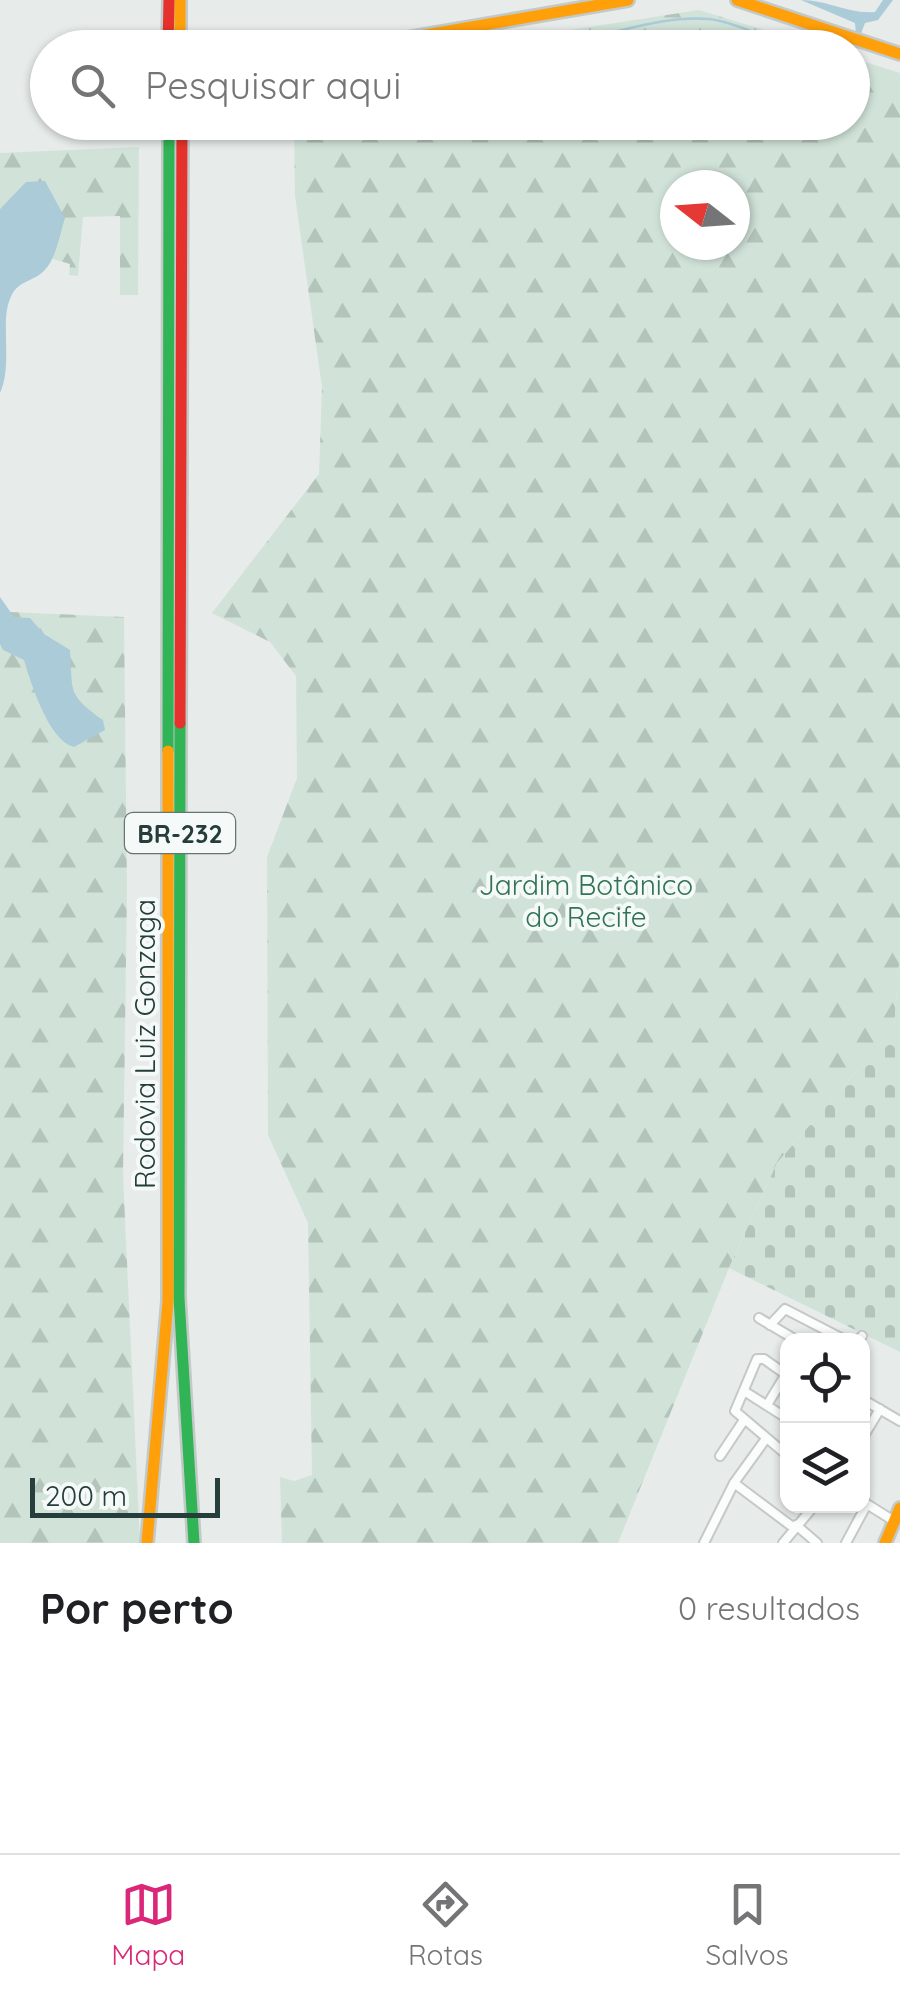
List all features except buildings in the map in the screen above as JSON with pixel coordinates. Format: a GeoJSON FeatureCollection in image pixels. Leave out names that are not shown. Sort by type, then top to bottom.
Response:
{"type":"FeatureCollection","features":[{"type":"Feature","properties":{"kind":"main road"},"geometry":{"type":"LineString","coordinates":[[168,30],[169,0]]}},
{"type":"Feature","properties":{"kind":"main road"},"geometry":{"type":"LineString","coordinates":[[180,0],[180,30]]}},
{"type":"Feature","properties":{"kind":"main road"},"geometry":{"type":"LineString","coordinates":[[454,30],[628,0]]}},
{"type":"Feature","properties":{"kind":"main road"},"geometry":{"type":"LineString","coordinates":[[737,0],[828,30]]}},
{"type":"Feature","properties":{"kind":"main road"},"geometry":{"type":"LineString","coordinates":[[870,44],[900,54]]}},
{"type":"Feature","properties":{"kind":"main road","name":"Rodovia Luiz Gonzaga"},"geometry":{"type":"LineString","coordinates":[[147,1542],[149,1452],[165,1364],[168,1301],[169,140]]}},
{"type":"Feature","properties":{"kind":"main road","name":"Rodovia Luiz Gonzaga"},"geometry":{"type":"LineString","coordinates":[[182,140],[180,1314],[191,1539]]}},
{"type":"Feature","properties":{"kind":"main road"},"geometry":{"type":"LineString","coordinates":[[885,1543],[898,1515]]}},
{"type":"Feature","properties":{"kind":"street"},"geometry":{"type":"LineString","coordinates":[[770,1324],[784,1309],[831,1333]]}},
{"type":"Feature","properties":{"kind":"street"},"geometry":{"type":"LineString","coordinates":[[759,1318],[785,1333]]}},
{"type":"Feature","properties":{"kind":"street"},"geometry":{"type":"LineString","coordinates":[[780,1370],[764,1358],[756,1360],[735,1410],[780,1450]]}},
{"type":"Feature","properties":{"kind":"street"},"geometry":{"type":"LineString","coordinates":[[767,1405],[780,1386]]}},
{"type":"Feature","properties":{"kind":"street"},"geometry":{"type":"LineString","coordinates":[[744,1391],[780,1414]]}},
{"type":"Feature","properties":{"kind":"street"},"geometry":{"type":"LineString","coordinates":[[870,1403],[900,1421]]}},
{"type":"Feature","properties":{"kind":"street"},"geometry":{"type":"LineString","coordinates":[[870,1426],[880,1409]]}},
{"type":"Feature","properties":{"kind":"street"},"geometry":{"type":"LineString","coordinates":[[720,1456],[744,1420]]}},
{"type":"Feature","properties":{"kind":"street"},"geometry":{"type":"LineString","coordinates":[[704,1543],[734,1483],[765,1440]]}},
{"type":"Feature","properties":{"kind":"street"},"geometry":{"type":"LineString","coordinates":[[734,1483],[817,1543]]}},
{"type":"Feature","properties":{"kind":"street"},"geometry":{"type":"LineString","coordinates":[[870,1505],[898,1515]]}},
{"type":"Feature","properties":{"kind":"street"},"geometry":{"type":"LineString","coordinates":[[782,1543],[808,1513]]}},
{"type":"Feature","properties":{"kind":"street"},"geometry":{"type":"LineString","coordinates":[[846,1543],[860,1513]]}},
{"type":"Feature","properties":{"kind":"green space"},"geometry":{"type":"Polygon","coordinates":[[[699,10],[764,30],[569,30],[699,10]]]}},
{"type":"Feature","properties":{"kind":"green space","name":"Jardim Botânico do Recife"},"geometry":{"type":"Polygon","coordinates":[[[870,63],[900,73],[900,952],[894,1028],[777,1163],[729,1268],[618,1543],[282,1543],[280,1477],[294,1481],[312,1475],[308,1223],[268,1135],[267,857],[297,778],[296,676],[270,642],[212,613],[319,474],[322,387],[295,196],[294,140],[870,140],[870,63]]]}},
{"type":"Feature","properties":{"kind":"green space"},"geometry":{"type":"Polygon","coordinates":[[[139,147],[138,295],[120,295],[120,216],[83,217],[78,276],[69,275],[70,264],[53,259],[48,190],[18,192],[0,209],[0,153],[139,147]]]}},
{"type":"Feature","properties":{"kind":"green space"},"geometry":{"type":"Polygon","coordinates":[[[10,612],[124,617],[127,889],[123,1175],[140,1543],[0,1543],[0,635],[10,612]]]}},
{"type":"Feature","properties":{"kind":"green space"},"geometry":{"type":"Polygon","coordinates":[[[900,952],[900,1352],[870,1337],[870,1333],[861,1333],[729,1268],[777,1163],[894,1028],[900,952]]]}},
{"type":"Feature","properties":{"kind":"water"},"geometry":{"type":"Polygon","coordinates":[[[801,0],[875,12],[883,0],[893,0],[878,20],[865,23],[862,30],[856,30],[855,23],[801,0]]]}},
{"type":"Feature","properties":{"kind":"water"},"geometry":{"type":"Polygon","coordinates":[[[45,181],[65,218],[45,270],[18,286],[10,299],[6,369],[0,393],[0,209],[26,182],[45,181]]]}},
{"type":"Feature","properties":{"kind":"water"},"geometry":{"type":"Polygon","coordinates":[[[0,597],[14,617],[30,618],[44,634],[70,650],[74,691],[103,720],[105,730],[74,747],[57,734],[42,710],[24,660],[3,650],[0,644],[0,597]]]}},
{"type":"Feature","properties":{"kind":"waterway"},"geometry":{"type":"LineString","coordinates":[[624,30],[680,19],[720,21],[746,30]]}},
{"type":"Feature","properties":{"kind":"traffic: fast"},"geometry":{"type":"LineString","coordinates":[[168,751],[169,140]]}},
{"type":"Feature","properties":{"kind":"traffic: fast"},"geometry":{"type":"LineString","coordinates":[[180,723],[179,1298],[194,1543]]}},
{"type":"Feature","properties":{"kind":"traffic: slow"},"geometry":{"type":"LineString","coordinates":[[180,0],[180,30]]}},
{"type":"Feature","properties":{"kind":"traffic: slow"},"geometry":{"type":"LineString","coordinates":[[454,30],[628,0]]}},
{"type":"Feature","properties":{"kind":"traffic: slow"},"geometry":{"type":"LineString","coordinates":[[737,0],[828,30]]}},
{"type":"Feature","properties":{"kind":"traffic: slow"},"geometry":{"type":"LineString","coordinates":[[870,44],[900,54]]}},
{"type":"Feature","properties":{"kind":"traffic: slow"},"geometry":{"type":"LineString","coordinates":[[147,1543],[168,1301],[168,751]]}},
{"type":"Feature","properties":{"kind":"traffic: slow"},"geometry":{"type":"LineString","coordinates":[[885,1543],[900,1508]]}},
{"type":"Feature","properties":{"kind":"traffic: jam"},"geometry":{"type":"LineString","coordinates":[[168,30],[169,0]]}},
{"type":"Feature","properties":{"kind":"traffic: jam"},"geometry":{"type":"LineString","coordinates":[[180,723],[182,140]]}}]}
